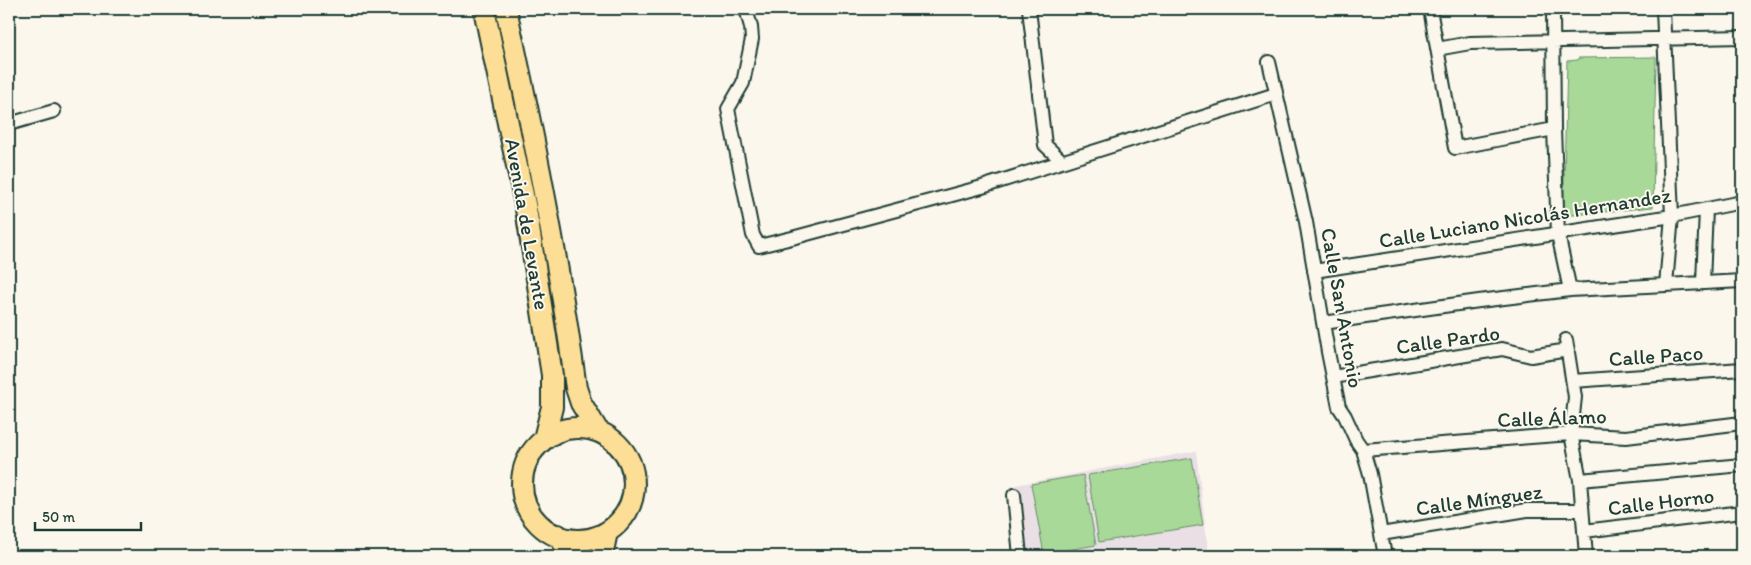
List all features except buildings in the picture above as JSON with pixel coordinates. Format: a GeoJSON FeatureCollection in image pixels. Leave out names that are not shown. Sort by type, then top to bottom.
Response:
{"type":"FeatureCollection","features":[{"type":"Feature","properties":{"kind":"main road","name":"Avenida de Levante"},"geometry":{"type":"LineString","coordinates":[[484,9],[526,209],[552,375],[552,407],[544,439]]}},
{"type":"Feature","properties":{"kind":"main road","name":"Avenida de Levante"},"geometry":{"type":"LineString","coordinates":[[506,9],[546,199],[576,388],[581,403],[598,431]]}},
{"type":"Feature","properties":{"kind":"main road"},"geometry":{"type":"LineString","coordinates":[[587,428],[598,431],[623,450],[632,468],[634,489],[628,509],[616,525],[607,532],[588,538],[558,536],[534,518],[525,501],[522,481],[527,462],[544,439],[564,429],[587,428]]}},
{"type":"Feature","properties":{"kind":"main road"},"geometry":{"type":"LineString","coordinates":[[602,556],[607,532]]}},
{"type":"Feature","properties":{"kind":"main road"},"geometry":{"type":"LineString","coordinates":[[558,536],[572,556]]}},
{"type":"Feature","properties":{"kind":"street"},"geometry":{"type":"LineString","coordinates":[[746,9],[752,39],[744,83],[728,109],[753,235],[759,246],[982,187],[1276,94]]}},
{"type":"Feature","properties":{"kind":"street"},"geometry":{"type":"LineString","coordinates":[[1029,9],[1045,145],[1062,162]]}},
{"type":"Feature","properties":{"kind":"street"},"geometry":{"type":"LineString","coordinates":[[1430,9],[1455,148],[1554,129]]}},
{"type":"Feature","properties":{"kind":"street"},"geometry":{"type":"LineString","coordinates":[[1553,9],[1554,129],[1558,234],[1570,290]]}},
{"type":"Feature","properties":{"kind":"street"},"geometry":{"type":"LineString","coordinates":[[1664,9],[1672,216],[1666,285]]}},
{"type":"Feature","properties":{"kind":"street"},"geometry":{"type":"LineString","coordinates":[[1437,49],[1470,43],[1742,37]]}},
{"type":"Feature","properties":{"kind":"street","name":"Calle San Antonio"},"geometry":{"type":"LineString","coordinates":[[1269,62],[1306,222],[1339,407],[1363,450],[1370,474],[1385,556]]}},
{"type":"Feature","properties":{"kind":"street"},"geometry":{"type":"LineString","coordinates":[[9,124],[54,111]]}},
{"type":"Feature","properties":{"kind":"street","name":"Calle Luciano Nicolás Hernandez"},"geometry":{"type":"LineString","coordinates":[[1314,271],[1672,216],[1742,202]]}},
{"type":"Feature","properties":{"kind":"street"},"geometry":{"type":"LineString","coordinates":[[1703,283],[1706,209]]}},
{"type":"Feature","properties":{"kind":"street"},"geometry":{"type":"LineString","coordinates":[[1323,323],[1570,290],[1742,281]]}},
{"type":"Feature","properties":{"kind":"street","name":"Calle Pardo"},"geometry":{"type":"LineString","coordinates":[[1333,377],[1502,349],[1530,356],[1567,345],[1573,382]]}},
{"type":"Feature","properties":{"kind":"street","name":"Calle Paco"},"geometry":{"type":"LineString","coordinates":[[1573,382],[1742,370]]}},
{"type":"Feature","properties":{"kind":"street"},"geometry":{"type":"LineString","coordinates":[[1573,382],[1575,397],[1571,434],[1580,480],[1586,556]]}},
{"type":"Feature","properties":{"kind":"street","name":"Calle Álamo"},"geometry":{"type":"LineString","coordinates":[[1363,450],[1571,434],[1626,437],[1742,423]]}},
{"type":"Feature","properties":{"kind":"street"},"geometry":{"type":"LineString","coordinates":[[1580,480],[1742,465]]}},
{"type":"Feature","properties":{"kind":"street"},"geometry":{"type":"LineString","coordinates":[[1014,494],[1020,556]]}},
{"type":"Feature","properties":{"kind":"street","name":"Calle Mínguez"},"geometry":{"type":"LineString","coordinates":[[1381,534],[1527,510],[1582,510]]}},
{"type":"Feature","properties":{"kind":"street","name":"Calle Horno"},"geometry":{"type":"LineString","coordinates":[[1584,531],[1742,512]]}},
{"type":"Feature","properties":{"kind":"shaded area"},"geometry":{"type":"Polygon","coordinates":[[[1196,451],[1209,556],[1022,556],[1016,485],[1196,451]]]}},
{"type":"Feature","properties":{"kind":"green space"},"geometry":{"type":"Polygon","coordinates":[[[1656,57],[1653,207],[1563,216],[1567,61],[1578,60],[1578,58],[1656,57]]]}},
{"type":"Feature","properties":{"kind":"green space"},"geometry":{"type":"Polygon","coordinates":[[[1192,458],[1203,525],[1099,542],[1088,475],[1192,458]]]}},
{"type":"Feature","properties":{"kind":"green space"},"geometry":{"type":"Polygon","coordinates":[[[1083,475],[1096,545],[1044,554],[1031,484],[1083,475]]]}}]}
